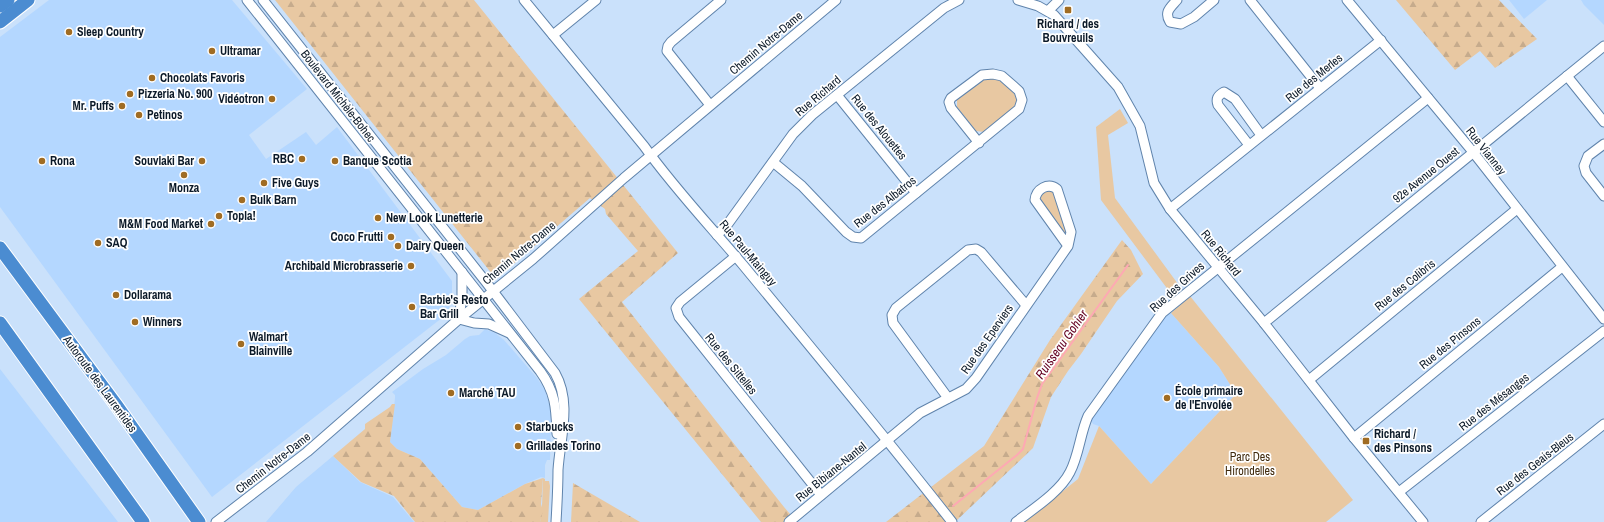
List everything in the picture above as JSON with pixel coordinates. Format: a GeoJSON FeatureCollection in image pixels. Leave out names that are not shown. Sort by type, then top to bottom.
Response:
{"type":"FeatureCollection","features":[{"type":"Feature","properties":{"kind":"highway"},"geometry":{"type":"LineString","coordinates":[[0,6],[8,0]]}},
{"type":"Feature","properties":{"kind":"highway"},"geometry":{"type":"LineString","coordinates":[[0,22],[28,0]]}},
{"type":"Feature","properties":{"kind":"highway"},"geometry":{"type":"LineString","coordinates":[[0,240],[14,266]]}},
{"type":"Feature","properties":{"kind":"highway","name":"Autoroute des Laurentides"},"geometry":{"type":"LineString","coordinates":[[0,248],[117,406],[199,522]]}},
{"type":"Feature","properties":{"kind":"highway"},"geometry":{"type":"LineString","coordinates":[[0,323],[143,522]]}},
{"type":"Feature","properties":{"kind":"street","name":"Boulevard Michèle-Bohec"},"geometry":{"type":"LineString","coordinates":[[247,0],[484,298],[544,376],[554,396],[557,414],[558,469],[556,522]]}},
{"type":"Feature","properties":{"kind":"street","name":"Boulevard Michèle-Bohec"},"geometry":{"type":"LineString","coordinates":[[263,0],[550,365],[560,384],[564,406],[558,469]]}},
{"type":"Feature","properties":{"kind":"street","name":"Rue Paul-Mainguy"},"geometry":{"type":"LineString","coordinates":[[524,0],[888,441],[952,522]]}},
{"type":"Feature","properties":{"kind":"street"},"geometry":{"type":"LineString","coordinates":[[553,35],[596,0]]}},
{"type":"Feature","properties":{"kind":"street"},"geometry":{"type":"LineString","coordinates":[[710,105],[667,51],[671,42],[721,0]]}},
{"type":"Feature","properties":{"kind":"street","name":"Chemin Notre-Dame"},"geometry":{"type":"LineString","coordinates":[[216,522],[307,452],[459,319],[537,255],[651,155],[836,0]]}},
{"type":"Feature","properties":{"kind":"street","name":"Rue Richard"},"geometry":{"type":"LineString","coordinates":[[717,235],[727,225],[793,134],[812,115],[944,8],[959,0]]}},
{"type":"Feature","properties":{"kind":"street","name":"Rue Richard"},"geometry":{"type":"LineString","coordinates":[[1018,0],[1048,11],[1060,21],[1118,87],[1140,126],[1154,183],[1170,209],[1264,323],[1354,438],[1423,522]]}},
{"type":"Feature","properties":{"kind":"street"},"geometry":{"type":"LineString","coordinates":[[1048,11],[1059,0]]}},
{"type":"Feature","properties":{"kind":"street"},"geometry":{"type":"LineString","coordinates":[[1177,0],[1168,10],[1167,16],[1170,22],[1181,24],[1194,17],[1214,0]]}},
{"type":"Feature","properties":{"kind":"street"},"geometry":{"type":"LineString","coordinates":[[1250,0],[1320,88]]}},
{"type":"Feature","properties":{"kind":"street","name":"Rue Vianney"},"geometry":{"type":"LineString","coordinates":[[1347,0],[1473,152],[1604,319]]}},
{"type":"Feature","properties":{"kind":"street","name":"Rue des Merles"},"geometry":{"type":"LineString","coordinates":[[1170,209],[1381,40]]}},
{"type":"Feature","properties":{"kind":"street","name":"92e Avenue Ouest"},"geometry":{"type":"LineString","coordinates":[[1264,323],[1604,46]]}},
{"type":"Feature","properties":{"kind":"street","name":"Rue des Albatros"},"geometry":{"type":"LineString","coordinates":[[773,162],[802,186],[853,237],[861,238],[979,142],[1019,109],[1022,100],[1019,91],[1002,76],[993,74],[982,75],[951,98],[949,102],[951,108],[979,142]]}},
{"type":"Feature","properties":{"kind":"street"},"geometry":{"type":"LineString","coordinates":[[1567,76],[1604,122]]}},
{"type":"Feature","properties":{"kind":"street"},"geometry":{"type":"LineString","coordinates":[[1249,145],[1218,105],[1217,99],[1219,94],[1224,92],[1235,99],[1261,135]]}},
{"type":"Feature","properties":{"kind":"street","name":"Rue des Alouettes"},"geometry":{"type":"LineString","coordinates":[[837,95],[916,193]]}},
{"type":"Feature","properties":{"kind":"street","name":"Rue des Grives"},"geometry":{"type":"LineString","coordinates":[[1016,522],[1049,496],[1063,483],[1070,473],[1076,457],[1083,427],[1088,416],[1162,313],[1217,267],[1428,98]]}},
{"type":"Feature","properties":{"kind":"street"},"geometry":{"type":"LineString","coordinates":[[1604,144],[1588,156],[1584,166],[1586,173],[1604,196]]}},
{"type":"Feature","properties":{"kind":"street"},"geometry":{"type":"LineString","coordinates":[[1046,186],[1053,186],[1057,189],[1071,232],[1068,246],[1035,200],[1036,193],[1046,186]]}},
{"type":"Feature","properties":{"kind":"street","name":"Rue des Colibris"},"geometry":{"type":"LineString","coordinates":[[1309,380],[1517,209]]}},
{"type":"Feature","properties":{"kind":"street","name":"Rue des Eperviers"},"geometry":{"type":"LineString","coordinates":[[888,441],[920,413],[966,389],[976,378],[1068,246]]}},
{"type":"Feature","properties":{"kind":"street"},"geometry":{"type":"LineString","coordinates":[[948,398],[893,323],[892,315],[896,308],[968,250],[976,249],[981,252],[1026,305]]}},
{"type":"Feature","properties":{"kind":"street","name":"Rue des Sittelles"},"geometry":{"type":"LineString","coordinates":[[736,256],[680,302],[676,308],[678,317],[821,495]]}},
{"type":"Feature","properties":{"kind":"street","name":"Rue des Pinsons"},"geometry":{"type":"LineString","coordinates":[[1354,438],[1562,267]]}},
{"type":"Feature","properties":{"kind":"street"},"geometry":{"type":"LineString","coordinates":[[462,272],[462,296],[459,319],[474,323],[489,324],[512,335]]}},
{"type":"Feature","properties":{"kind":"street","name":"Rue des Mésanges"},"geometry":{"type":"LineString","coordinates":[[1399,492],[1604,331]]}},
{"type":"Feature","properties":{"kind":"street","name":"Rue des Geais-Bleus"},"geometry":{"type":"LineString","coordinates":[[1481,522],[1604,424]]}},
{"type":"Feature","properties":{"kind":"street","name":"Rue Bibiane-Nantel"},"geometry":{"type":"LineString","coordinates":[[789,522],[888,441]]}},
{"type":"Feature","properties":{"kind":"shaded area"},"geometry":{"type":"Polygon","coordinates":[[[49,0],[232,0],[307,89],[249,135],[266,159],[306,132],[316,145],[337,127],[452,281],[452,300],[447,314],[212,497],[0,207],[0,37],[49,0]]]}},
{"type":"Feature","properties":{"kind":"shaded area"},"geometry":{"type":"Polygon","coordinates":[[[1509,0],[1547,0],[1524,19],[1509,0]]]}},
{"type":"Feature","properties":{"kind":"shaded area"},"geometry":{"type":"Polygon","coordinates":[[[1581,0],[1604,0],[1604,25],[1584,5],[1581,0]]]}},
{"type":"Feature","properties":{"kind":"shaded area","name":"École primaire de l'Envolée"},"geometry":{"type":"Polygon","coordinates":[[[1162,313],[1171,313],[1219,367],[1236,394],[1151,484],[1099,426],[1093,424],[1088,416],[1162,313]]]}},
{"type":"Feature","properties":{"kind":"shaded area"},"geometry":{"type":"Polygon","coordinates":[[[485,329],[495,333],[504,340],[537,378],[545,390],[551,416],[550,460],[547,460],[545,465],[545,478],[541,477],[525,484],[478,510],[462,507],[420,459],[397,449],[390,442],[395,398],[395,395],[392,392],[423,369],[446,355],[465,339],[470,336],[479,335],[485,329]]]}},
{"type":"Feature","properties":{"kind":"shaded area"},"geometry":{"type":"Polygon","coordinates":[[[0,369],[118,522],[0,522],[0,369]]]}},
{"type":"Feature","properties":{"kind":"shaded area"},"geometry":{"type":"Polygon","coordinates":[[[333,456],[360,482],[393,497],[414,522],[266,522],[296,487],[333,456]]]}},
{"type":"Feature","properties":{"kind":"green space"},"geometry":{"type":"Polygon","coordinates":[[[275,0],[474,0],[678,253],[622,302],[797,522],[761,522],[579,299],[638,251],[606,214],[605,209],[590,198],[496,279],[275,0]]]}},
{"type":"Feature","properties":{"kind":"green space"},"geometry":{"type":"Polygon","coordinates":[[[1396,0],[1499,0],[1537,39],[1495,68],[1480,51],[1455,70],[1396,0]]]}},
{"type":"Feature","properties":{"kind":"green space"},"geometry":{"type":"Polygon","coordinates":[[[990,77],[1004,82],[1018,100],[1016,107],[984,132],[976,131],[957,107],[957,98],[981,79],[990,77]]]}},
{"type":"Feature","properties":{"kind":"green space"},"geometry":{"type":"Polygon","coordinates":[[[1120,109],[1128,123],[1108,135],[1115,198],[1178,284],[1169,291],[1101,200],[1096,127],[1120,109]]]}},
{"type":"Feature","properties":{"kind":"green space"},"geometry":{"type":"Polygon","coordinates":[[[1047,189],[1053,189],[1068,233],[1067,234],[1065,234],[1040,201],[1041,194],[1047,189]]]}},
{"type":"Feature","properties":{"kind":"green space"},"geometry":{"type":"Polygon","coordinates":[[[1122,240],[1131,250],[1143,274],[1117,301],[1051,397],[1033,448],[955,522],[886,522],[984,446],[1050,340],[1122,240]]]}},
{"type":"Feature","properties":{"kind":"green space","name":"Parc Des Hirondelles"},"geometry":{"type":"Polygon","coordinates":[[[1190,296],[1353,500],[1326,522],[1024,522],[1078,479],[1099,426],[1151,484],[1236,394],[1219,367],[1171,313],[1190,296]]]}},
{"type":"Feature","properties":{"kind":"green space"},"geometry":{"type":"Polygon","coordinates":[[[392,404],[395,404],[390,442],[397,449],[420,459],[462,507],[478,510],[525,484],[543,478],[541,504],[543,511],[540,522],[415,522],[394,496],[361,482],[333,456],[365,429],[365,424],[390,407],[392,404]]]}},
{"type":"Feature","properties":{"kind":"green space"},"geometry":{"type":"Polygon","coordinates":[[[543,478],[545,481],[549,481],[550,486],[548,522],[540,522],[543,478]]]}},
{"type":"Feature","properties":{"kind":"green space"},"geometry":{"type":"Polygon","coordinates":[[[573,483],[640,522],[571,522],[573,483]]]}},
{"type":"Feature","properties":{"kind":"waterway","name":"Ruisseau Gohier"},"geometry":{"type":"LineString","coordinates":[[953,506],[1023,449],[1042,384],[1128,265]]}},
{"type":"Feature","properties":{"kind":"place","name":"Richard / des Bouvreuils"},"geometry":{"type":"Point","coordinates":[1068,10]}},
{"type":"Feature","properties":{"kind":"place","name":"Sleep Country"},"geometry":{"type":"Point","coordinates":[69,32]}},
{"type":"Feature","properties":{"kind":"place","name":"Ultramar"},"geometry":{"type":"Point","coordinates":[212,51]}},
{"type":"Feature","properties":{"kind":"place","name":"Chocolats Favoris"},"geometry":{"type":"Point","coordinates":[152,78]}},
{"type":"Feature","properties":{"kind":"place","name":"Pizzeria No. 900"},"geometry":{"type":"Point","coordinates":[130,94]}},
{"type":"Feature","properties":{"kind":"place","name":"Vidéotron"},"geometry":{"type":"Point","coordinates":[272,99]}},
{"type":"Feature","properties":{"kind":"place","name":"Mr. Puffs"},"geometry":{"type":"Point","coordinates":[122,106]}},
{"type":"Feature","properties":{"kind":"place","name":"Petinos"},"geometry":{"type":"Point","coordinates":[139,115]}},
{"type":"Feature","properties":{"kind":"place","name":"RBC"},"geometry":{"type":"Point","coordinates":[302,159]}},
{"type":"Feature","properties":{"kind":"place","name":"Rona"},"geometry":{"type":"Point","coordinates":[42,161]}},
{"type":"Feature","properties":{"kind":"place","name":"Souvlaki Bar"},"geometry":{"type":"Point","coordinates":[202,161]}},
{"type":"Feature","properties":{"kind":"place","name":"Banque Scotia"},"geometry":{"type":"Point","coordinates":[335,161]}},
{"type":"Feature","properties":{"kind":"place","name":"Monza"},"geometry":{"type":"Point","coordinates":[184,175]}},
{"type":"Feature","properties":{"kind":"place","name":"Five Guys"},"geometry":{"type":"Point","coordinates":[264,183]}},
{"type":"Feature","properties":{"kind":"place","name":"Bulk Barn"},"geometry":{"type":"Point","coordinates":[242,200]}},
{"type":"Feature","properties":{"kind":"place","name":"Topla!"},"geometry":{"type":"Point","coordinates":[219,216]}},
{"type":"Feature","properties":{"kind":"place","name":"New Look Lunetterie"},"geometry":{"type":"Point","coordinates":[378,218]}},
{"type":"Feature","properties":{"kind":"place","name":"M&M Food Market"},"geometry":{"type":"Point","coordinates":[211,224]}},
{"type":"Feature","properties":{"kind":"place","name":"Coco Frutti"},"geometry":{"type":"Point","coordinates":[391,237]}},
{"type":"Feature","properties":{"kind":"place","name":"SAQ"},"geometry":{"type":"Point","coordinates":[98,243]}},
{"type":"Feature","properties":{"kind":"place","name":"Dairy Queen"},"geometry":{"type":"Point","coordinates":[398,246]}},
{"type":"Feature","properties":{"kind":"place","name":"Archibald Microbrasserie"},"geometry":{"type":"Point","coordinates":[411,266]}},
{"type":"Feature","properties":{"kind":"place","name":"Dollarama"},"geometry":{"type":"Point","coordinates":[116,295]}},
{"type":"Feature","properties":{"kind":"place","name":"Barbie's Resto Bar Grill"},"geometry":{"type":"Point","coordinates":[412,307]}},
{"type":"Feature","properties":{"kind":"place","name":"Winners"},"geometry":{"type":"Point","coordinates":[135,322]}},
{"type":"Feature","properties":{"kind":"place","name":"Walmart Blainville"},"geometry":{"type":"Point","coordinates":[241,344]}},
{"type":"Feature","properties":{"kind":"place","name":"Marché TAU"},"geometry":{"type":"Point","coordinates":[451,393]}},
{"type":"Feature","properties":{"kind":"place","name":"École primaire de l'Envolée"},"geometry":{"type":"Point","coordinates":[1167,398]}},
{"type":"Feature","properties":{"kind":"place","name":"Starbucks"},"geometry":{"type":"Point","coordinates":[518,427]}},
{"type":"Feature","properties":{"kind":"place","name":"Richard / des Pinsons"},"geometry":{"type":"Point","coordinates":[1366,441]}},
{"type":"Feature","properties":{"kind":"place","name":"Grillades Torino"},"geometry":{"type":"Point","coordinates":[518,446]}}]}
